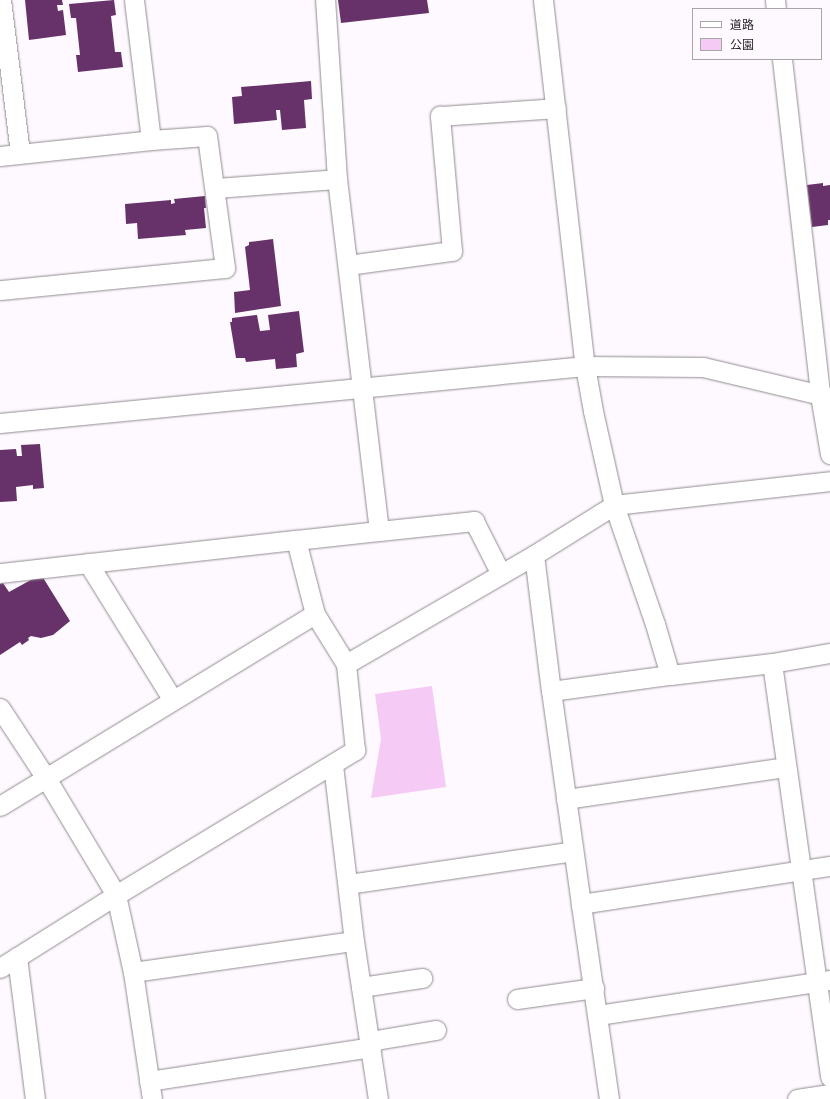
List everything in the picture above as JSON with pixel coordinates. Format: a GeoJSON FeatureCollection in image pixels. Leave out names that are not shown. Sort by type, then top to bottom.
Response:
{"type":"FeatureCollection","features":[{"type":"Feature","properties":{"kind":"street"},"geometry":{"type":"LineString","coordinates":[[1,0],[20,153]]}},
{"type":"Feature","properties":{"kind":"street"},"geometry":{"type":"LineString","coordinates":[[134,0],[151,140]]}},
{"type":"Feature","properties":{"kind":"street"},"geometry":{"type":"LineString","coordinates":[[325,0],[337,178],[379,532]]}},
{"type":"Feature","properties":{"kind":"street"},"geometry":{"type":"LineString","coordinates":[[543,0],[585,366],[593,411],[614,505],[655,624],[670,675]]}},
{"type":"Feature","properties":{"kind":"street"},"geometry":{"type":"LineString","coordinates":[[782,60],[825,396],[830,454]]}},
{"type":"Feature","properties":{"kind":"street"},"geometry":{"type":"LineString","coordinates":[[348,265],[452,250],[440,116],[556,108]]}},
{"type":"Feature","properties":{"kind":"street"},"geometry":{"type":"LineString","coordinates":[[0,156],[151,140],[207,136],[225,268],[0,290]]}},
{"type":"Feature","properties":{"kind":"street"},"geometry":{"type":"LineString","coordinates":[[215,188],[337,178]]}},
{"type":"Feature","properties":{"kind":"street"},"geometry":{"type":"LineString","coordinates":[[0,423],[585,366],[703,367],[825,396]]}},
{"type":"Feature","properties":{"kind":"street"},"geometry":{"type":"LineString","coordinates":[[346,664],[534,555],[614,505],[830,481]]}},
{"type":"Feature","properties":{"kind":"street"},"geometry":{"type":"LineString","coordinates":[[0,573],[474,521],[501,574]]}},
{"type":"Feature","properties":{"kind":"street"},"geometry":{"type":"LineString","coordinates":[[0,968],[116,895],[333,765],[355,750],[346,664],[315,614],[296,540]]}},
{"type":"Feature","properties":{"kind":"street"},"geometry":{"type":"LineString","coordinates":[[534,555],[551,692],[609,1099]]}},
{"type":"Feature","properties":{"kind":"street"},"geometry":{"type":"LineString","coordinates":[[88,563],[172,700]]}},
{"type":"Feature","properties":{"kind":"street"},"geometry":{"type":"LineString","coordinates":[[0,806],[315,614]]}},
{"type":"Feature","properties":{"kind":"street"},"geometry":{"type":"LineString","coordinates":[[551,692],[670,675],[772,663],[830,653]]}},
{"type":"Feature","properties":{"kind":"street"},"geometry":{"type":"LineString","coordinates":[[772,663],[801,870],[823,981],[830,1077]]}},
{"type":"Feature","properties":{"kind":"street"},"geometry":{"type":"LineString","coordinates":[[0,708],[46,778],[116,895],[133,972],[150,1090],[436,1030]]}},
{"type":"Feature","properties":{"kind":"street"},"geometry":{"type":"LineString","coordinates":[[333,765],[354,942],[378,1099]]}},
{"type":"Feature","properties":{"kind":"street"},"geometry":{"type":"LineString","coordinates":[[566,799],[786,767]]}},
{"type":"Feature","properties":{"kind":"street"},"geometry":{"type":"LineString","coordinates":[[348,884],[573,851]]}},
{"type":"Feature","properties":{"kind":"street"},"geometry":{"type":"LineString","coordinates":[[581,904],[830,866]]}},
{"type":"Feature","properties":{"kind":"street"},"geometry":{"type":"LineString","coordinates":[[133,972],[354,942]]}},
{"type":"Feature","properties":{"kind":"street"},"geometry":{"type":"LineString","coordinates":[[17,957],[36,1099]]}},
{"type":"Feature","properties":{"kind":"street"},"geometry":{"type":"LineString","coordinates":[[361,987],[422,978]]}},
{"type":"Feature","properties":{"kind":"street"},"geometry":{"type":"LineString","coordinates":[[598,1015],[823,981]]}},
{"type":"Feature","properties":{"kind":"street"},"geometry":{"type":"LineString","coordinates":[[517,999],[594,988]]}},
{"type":"Feature","properties":{"kind":"street"},"geometry":{"type":"LineString","coordinates":[[797,1099],[830,1094]]}},
{"type":"Feature","properties":{"kind":"green space"},"geometry":{"type":"Polygon","coordinates":[[[432,686],[446,787],[371,798],[381,739],[375,694],[432,686]]]}},
{"type":"Feature","properties":{"kind":"building"},"geometry":{"type":"Polygon","coordinates":[[[25,0],[62,0],[63,5],[57,5],[58,11],[63,10],[66,35],[29,40],[25,0]]]}},
{"type":"Feature","properties":{"kind":"building"},"geometry":{"type":"Polygon","coordinates":[[[114,0],[116,15],[111,16],[115,52],[121,52],[123,67],[78,72],[76,55],[80,55],[76,18],[71,18],[69,4],[114,0]]]}},
{"type":"Feature","properties":{"kind":"building"},"geometry":{"type":"Polygon","coordinates":[[[338,0],[427,0],[429,13],[341,23],[338,0]]]}},
{"type":"Feature","properties":{"kind":"building"},"geometry":{"type":"Polygon","coordinates":[[[311,81],[312,99],[304,100],[306,128],[282,130],[280,110],[276,110],[277,120],[234,124],[232,97],[242,96],[241,87],[311,81]]]}},
{"type":"Feature","properties":{"kind":"building"},"geometry":{"type":"Polygon","coordinates":[[[823,183],[823,186],[830,185],[830,220],[828,220],[828,225],[812,227],[807,185],[823,183]]]}},
{"type":"Feature","properties":{"kind":"building"},"geometry":{"type":"Polygon","coordinates":[[[205,196],[206,208],[204,208],[206,228],[185,230],[186,235],[138,239],[137,223],[126,224],[125,204],[171,200],[171,204],[175,203],[174,199],[205,196]]]}},
{"type":"Feature","properties":{"kind":"building"},"geometry":{"type":"Polygon","coordinates":[[[273,239],[281,306],[235,313],[234,292],[250,290],[245,247],[249,245],[249,242],[273,239]]]}},
{"type":"Feature","properties":{"kind":"building"},"geometry":{"type":"Polygon","coordinates":[[[299,311],[304,352],[296,354],[297,367],[276,369],[275,359],[246,362],[245,358],[236,358],[230,322],[232,322],[232,318],[257,315],[260,331],[270,330],[268,315],[299,311]]]}},
{"type":"Feature","properties":{"kind":"building"},"geometry":{"type":"Polygon","coordinates":[[[40,444],[44,488],[33,489],[33,485],[16,487],[17,501],[0,502],[0,450],[16,449],[17,456],[22,456],[21,445],[40,444]]]}},
{"type":"Feature","properties":{"kind":"building"},"geometry":{"type":"Polygon","coordinates":[[[38,576],[42,576],[70,621],[53,635],[41,638],[31,636],[28,638],[29,640],[22,645],[20,642],[0,655],[0,584],[3,583],[9,592],[38,576]]]}}]}
